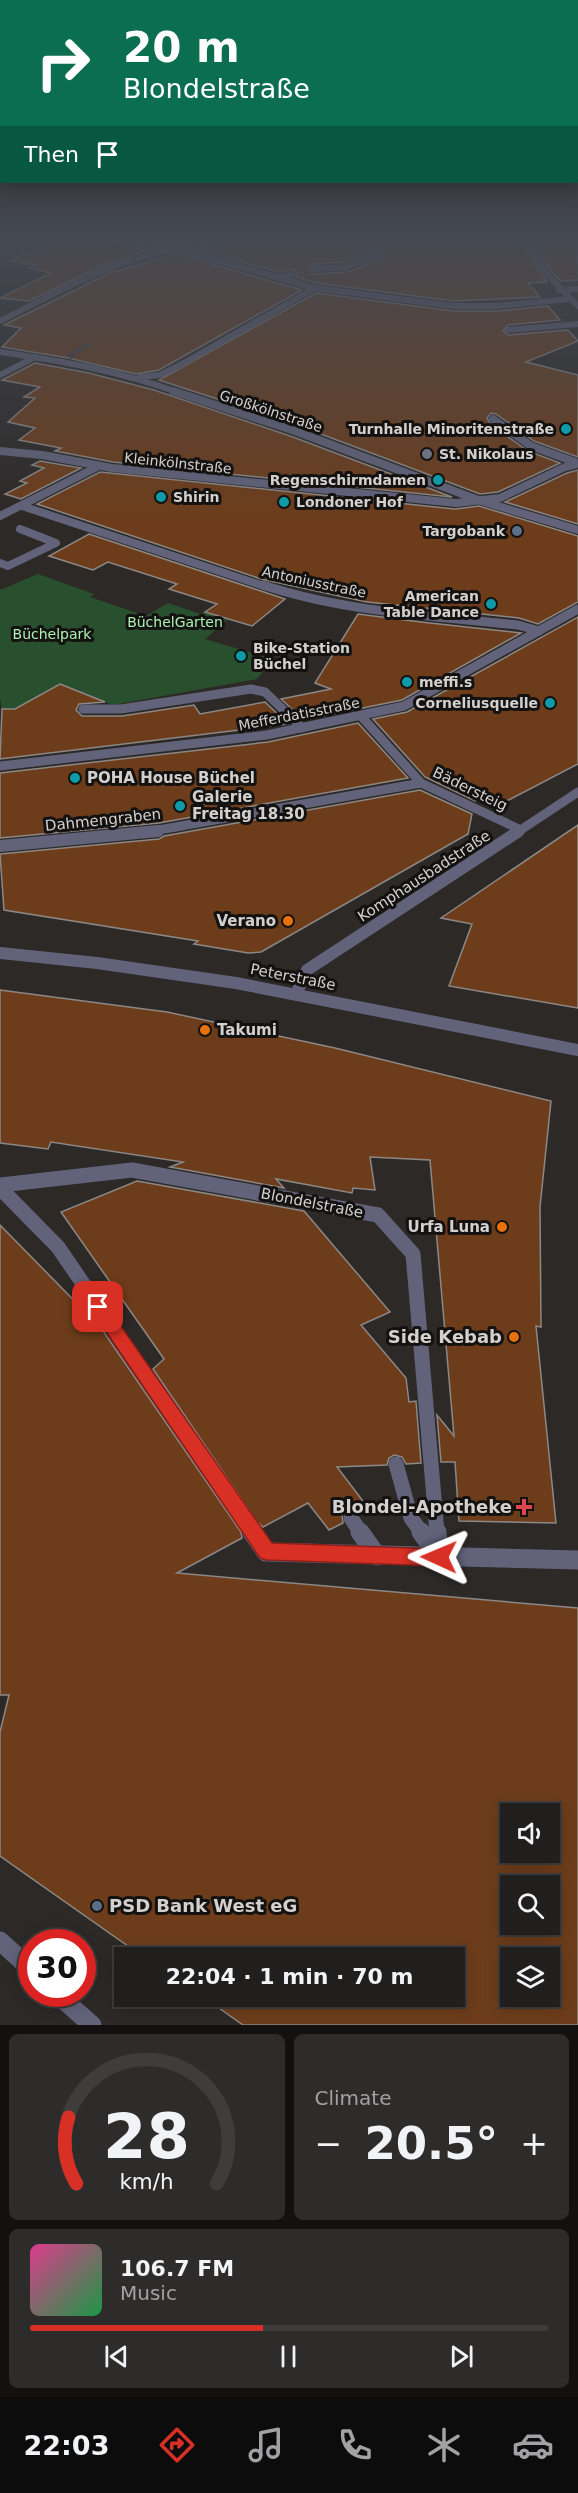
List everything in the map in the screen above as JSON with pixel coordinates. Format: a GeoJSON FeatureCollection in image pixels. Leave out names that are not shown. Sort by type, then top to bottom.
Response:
{"type":"FeatureCollection","features":[{"type":"Feature","properties":{"kind":"street"},"geometry":{"type":"LineString","coordinates":[[136,377],[160,375],[239,332]]}},
{"type":"Feature","properties":{"kind":"street","name":"Großkölnstraße"},"geometry":{"type":"LineString","coordinates":[[0,352],[62,361],[136,377],[228,411],[295,431],[481,501],[578,530]]}},
{"type":"Feature","properties":{"kind":"street"},"geometry":{"type":"LineString","coordinates":[[0,375],[35,357]]}},
{"type":"Feature","properties":{"kind":"street"},"geometry":{"type":"LineString","coordinates":[[62,361],[69,357]]}},
{"type":"Feature","properties":{"kind":"street"},"geometry":{"type":"LineString","coordinates":[[493,419],[531,446],[578,464]]}},
{"type":"Feature","properties":{"kind":"street","name":"Kleinkölnstraße"},"geometry":{"type":"LineString","coordinates":[[0,451],[42,455],[99,466],[354,493]]}},
{"type":"Feature","properties":{"kind":"street"},"geometry":{"type":"LineString","coordinates":[[481,501],[500,498],[565,467],[578,464]]}},
{"type":"Feature","properties":{"kind":"street"},"geometry":{"type":"LineString","coordinates":[[0,516],[99,466]]}},
{"type":"Feature","properties":{"kind":"street","name":"Großkölnstraße"},"geometry":{"type":"LineString","coordinates":[[354,493],[456,504],[481,501]]}},
{"type":"Feature","properties":{"kind":"street","name":"Antoniusstraße"},"geometry":{"type":"LineString","coordinates":[[22,506],[283,592],[376,609],[518,626],[539,631]]}},
{"type":"Feature","properties":{"kind":"street"},"geometry":{"type":"LineString","coordinates":[[0,563],[8,566],[56,543],[20,530]]}},
{"type":"Feature","properties":{"kind":"street","name":"Mefferdatisstraße"},"geometry":{"type":"LineString","coordinates":[[0,766],[225,741],[302,728],[404,706],[578,609]]}},
{"type":"Feature","properties":{"kind":"street"},"geometry":{"type":"LineString","coordinates":[[83,709],[121,709],[251,689],[265,692],[302,728]]}},
{"type":"Feature","properties":{"kind":"street","name":"Bädersteig"},"geometry":{"type":"LineString","coordinates":[[361,716],[421,783],[521,830]]}},
{"type":"Feature","properties":{"kind":"street","name":"Dahmengraben"},"geometry":{"type":"LineString","coordinates":[[0,846],[158,831],[421,783]]}},
{"type":"Feature","properties":{"kind":"street","name":"Komphausbadstraße"},"geometry":{"type":"LineString","coordinates":[[296,994],[307,970],[578,792]]}},
{"type":"Feature","properties":{"kind":"street","name":"Peterstraße"},"geometry":{"type":"LineString","coordinates":[[0,953],[98,963],[296,994],[578,1050]]}},
{"type":"Feature","properties":{"kind":"street","name":"Blondelstraße"},"geometry":{"type":"LineString","coordinates":[[0,1186],[132,1170],[378,1215],[413,1254],[439,1557]]}},
{"type":"Feature","properties":{"kind":"street","name":"Blondelstraße"},"geometry":{"type":"LineString","coordinates":[[0,1186],[58,1247],[266,1552],[578,1560]]}},
{"type":"Feature","properties":{"kind":"street"},"geometry":{"type":"LineString","coordinates":[[396,1464],[411,1518],[439,1557]]}},
{"type":"Feature","properties":{"kind":"street"},"geometry":{"type":"LineString","coordinates":[[351,1518],[377,1556]]}},
{"type":"Feature","properties":{"kind":"street"},"geometry":{"type":"LineString","coordinates":[[0,1941],[18,1957]]}},
{"type":"Feature","properties":{"kind":"street"},"geometry":{"type":"LineString","coordinates":[[72,2007],[92,2025]]}},
{"type":"Feature","properties":{"kind":"green space","name":"Büchelpark"},"geometry":{"type":"Polygon","coordinates":[[[38,574],[94,594],[90,597],[146,616],[168,603],[201,614],[205,612],[229,619],[205,639],[273,659],[257,679],[113,705],[60,684],[19,708],[2,709],[0,698],[0,590],[38,574]]]}},
{"type":"Feature","properties":{"kind":"building"},"geometry":{"type":"Polygon","coordinates":[[[18,332],[228,332],[159,370],[136,374],[68,358],[2,347],[18,332]]]}},
{"type":"Feature","properties":{"kind":"building"},"geometry":{"type":"Polygon","coordinates":[[[247,332],[504,332],[508,335],[569,332],[578,341],[526,362],[578,375],[578,457],[534,441],[496,414],[491,413],[487,418],[490,424],[528,451],[560,463],[498,492],[480,494],[297,425],[159,380],[247,332]]]}},
{"type":"Feature","properties":{"kind":"building"},"geometry":{"type":"Polygon","coordinates":[[[35,363],[89,373],[154,390],[293,437],[452,497],[113,462],[55,451],[61,448],[19,440],[35,428],[8,422],[35,398],[24,397],[40,387],[2,380],[35,363]]]}},
{"type":"Feature","properties":{"kind":"building"},"geometry":{"type":"Polygon","coordinates":[[[40,461],[81,468],[21,499],[5,494],[27,483],[20,481],[44,468],[32,465],[40,461]]]}},
{"type":"Feature","properties":{"kind":"building"},"geometry":{"type":"Polygon","coordinates":[[[578,470],[578,524],[505,502],[567,473],[578,470]]]}},
{"type":"Feature","properties":{"kind":"building"},"geometry":{"type":"Polygon","coordinates":[[[100,472],[455,509],[479,506],[578,536],[578,602],[538,624],[519,618],[367,602],[261,579],[37,504],[100,472]]]}},
{"type":"Feature","properties":{"kind":"building"},"geometry":{"type":"Polygon","coordinates":[[[89,534],[285,599],[252,626],[205,612],[217,604],[169,589],[177,584],[108,562],[93,570],[49,556],[89,534]]]}},
{"type":"Feature","properties":{"kind":"building"},"geometry":{"type":"Polygon","coordinates":[[[358,614],[521,633],[402,700],[304,720],[281,699],[331,689],[315,683],[358,614]]]}},
{"type":"Feature","properties":{"kind":"building"},"geometry":{"type":"Polygon","coordinates":[[[578,617],[578,764],[501,804],[477,790],[475,801],[425,777],[373,719],[407,712],[578,617]]]}},
{"type":"Feature","properties":{"kind":"building"},"geometry":{"type":"Polygon","coordinates":[[[60,684],[105,702],[79,704],[76,710],[82,716],[122,716],[194,705],[200,714],[265,702],[288,724],[0,759],[2,709],[15,709],[60,684]]]}},
{"type":"Feature","properties":{"kind":"building"},"geometry":{"type":"Polygon","coordinates":[[[358,723],[408,778],[159,823],[0,838],[0,773],[268,742],[358,723]]]}},
{"type":"Feature","properties":{"kind":"building"},"geometry":{"type":"Polygon","coordinates":[[[420,790],[472,814],[468,834],[261,952],[248,953],[194,944],[198,941],[4,910],[0,854],[159,839],[164,836],[420,790]]]}},
{"type":"Feature","properties":{"kind":"building"},"geometry":{"type":"Polygon","coordinates":[[[578,825],[578,1008],[449,986],[472,924],[441,918],[578,825]]]}},
{"type":"Feature","properties":{"kind":"building"},"geometry":{"type":"Polygon","coordinates":[[[0,990],[167,1012],[335,1048],[551,1101],[540,1207],[541,1327],[536,1326],[556,1523],[459,1521],[455,1462],[441,1462],[437,1415],[454,1436],[430,1160],[370,1157],[375,1190],[353,1188],[352,1193],[276,1179],[284,1188],[170,1167],[183,1162],[51,1142],[48,1149],[0,1143],[0,990]]]}},
{"type":"Feature","properties":{"kind":"building"},"geometry":{"type":"Polygon","coordinates":[[[137,1181],[304,1211],[390,1312],[361,1325],[406,1378],[409,1402],[416,1401],[421,1463],[406,1464],[402,1457],[394,1455],[389,1458],[387,1465],[337,1467],[369,1509],[360,1514],[355,1509],[346,1510],[342,1514],[343,1523],[329,1530],[308,1503],[263,1527],[257,1522],[153,1369],[164,1359],[61,1212],[137,1181]]]}},
{"type":"Feature","properties":{"kind":"building"},"geometry":{"type":"Polygon","coordinates":[[[0,1225],[101,1328],[241,1532],[242,1538],[177,1573],[578,1608],[578,2025],[243,2025],[218,2007],[465,2007],[465,1947],[129,1947],[0,1856],[0,1732],[9,1695],[0,1695],[0,1225]]]}},
{"type":"Feature","properties":{"kind":"tunnel"},"geometry":{"type":"LineString","coordinates":[[69,357],[89,344]]}},
{"type":"Feature","properties":{"kind":"place","name":"Turnhalle Minoritenstraße"},"geometry":{"type":"Point","coordinates":[566,429]}},
{"type":"Feature","properties":{"kind":"place","name":"St. Nikolaus"},"geometry":{"type":"Point","coordinates":[427,454]}},
{"type":"Feature","properties":{"kind":"place","name":"Regenschirmdamen"},"geometry":{"type":"Point","coordinates":[438,480]}},
{"type":"Feature","properties":{"kind":"place","name":"Shirin"},"geometry":{"type":"Point","coordinates":[161,497]}},
{"type":"Feature","properties":{"kind":"place","name":"Londoner Hof"},"geometry":{"type":"Point","coordinates":[284,502]}},
{"type":"Feature","properties":{"kind":"place","name":"Targobank"},"geometry":{"type":"Point","coordinates":[517,531]}},
{"type":"Feature","properties":{"kind":"place","name":"American Table Dance"},"geometry":{"type":"Point","coordinates":[491,604]}},
{"type":"Feature","properties":{"kind":"place","name":"Bike-Station Büchel"},"geometry":{"type":"Point","coordinates":[241,656]}},
{"type":"Feature","properties":{"kind":"place","name":"meffi.s"},"geometry":{"type":"Point","coordinates":[407,682]}},
{"type":"Feature","properties":{"kind":"place","name":"Corneliusquelle"},"geometry":{"type":"Point","coordinates":[550,703]}},
{"type":"Feature","properties":{"kind":"place","name":"POHA House Büchel"},"geometry":{"type":"Point","coordinates":[75,778]}},
{"type":"Feature","properties":{"kind":"place","name":"Galerie Freitag 18.30"},"geometry":{"type":"Point","coordinates":[180,806]}},
{"type":"Feature","properties":{"kind":"place","name":"Verano"},"geometry":{"type":"Point","coordinates":[288,921]}},
{"type":"Feature","properties":{"kind":"place","name":"Takumi"},"geometry":{"type":"Point","coordinates":[205,1030]}},
{"type":"Feature","properties":{"kind":"place","name":"Urfa Luna"},"geometry":{"type":"Point","coordinates":[502,1227]}},
{"type":"Feature","properties":{"kind":"place","name":"Side Kebab"},"geometry":{"type":"Point","coordinates":[514,1337]}},
{"type":"Feature","properties":{"kind":"place","name":"Blondel-Apotheke"},"geometry":{"type":"Point","coordinates":[524,1507]}},
{"type":"Feature","properties":{"kind":"place","name":"PSD Bank West eG"},"geometry":{"type":"Point","coordinates":[97,1906]}},
{"type":"Feature","properties":{"kind":"route"},"geometry":{"type":"LineString","coordinates":[[98,1307],[266,1552],[439,1557]]}},
{"type":"Feature","properties":{"kind":"park label","name":"BüchelGarten"},"geometry":{"type":"Point","coordinates":[175,622]}}]}
